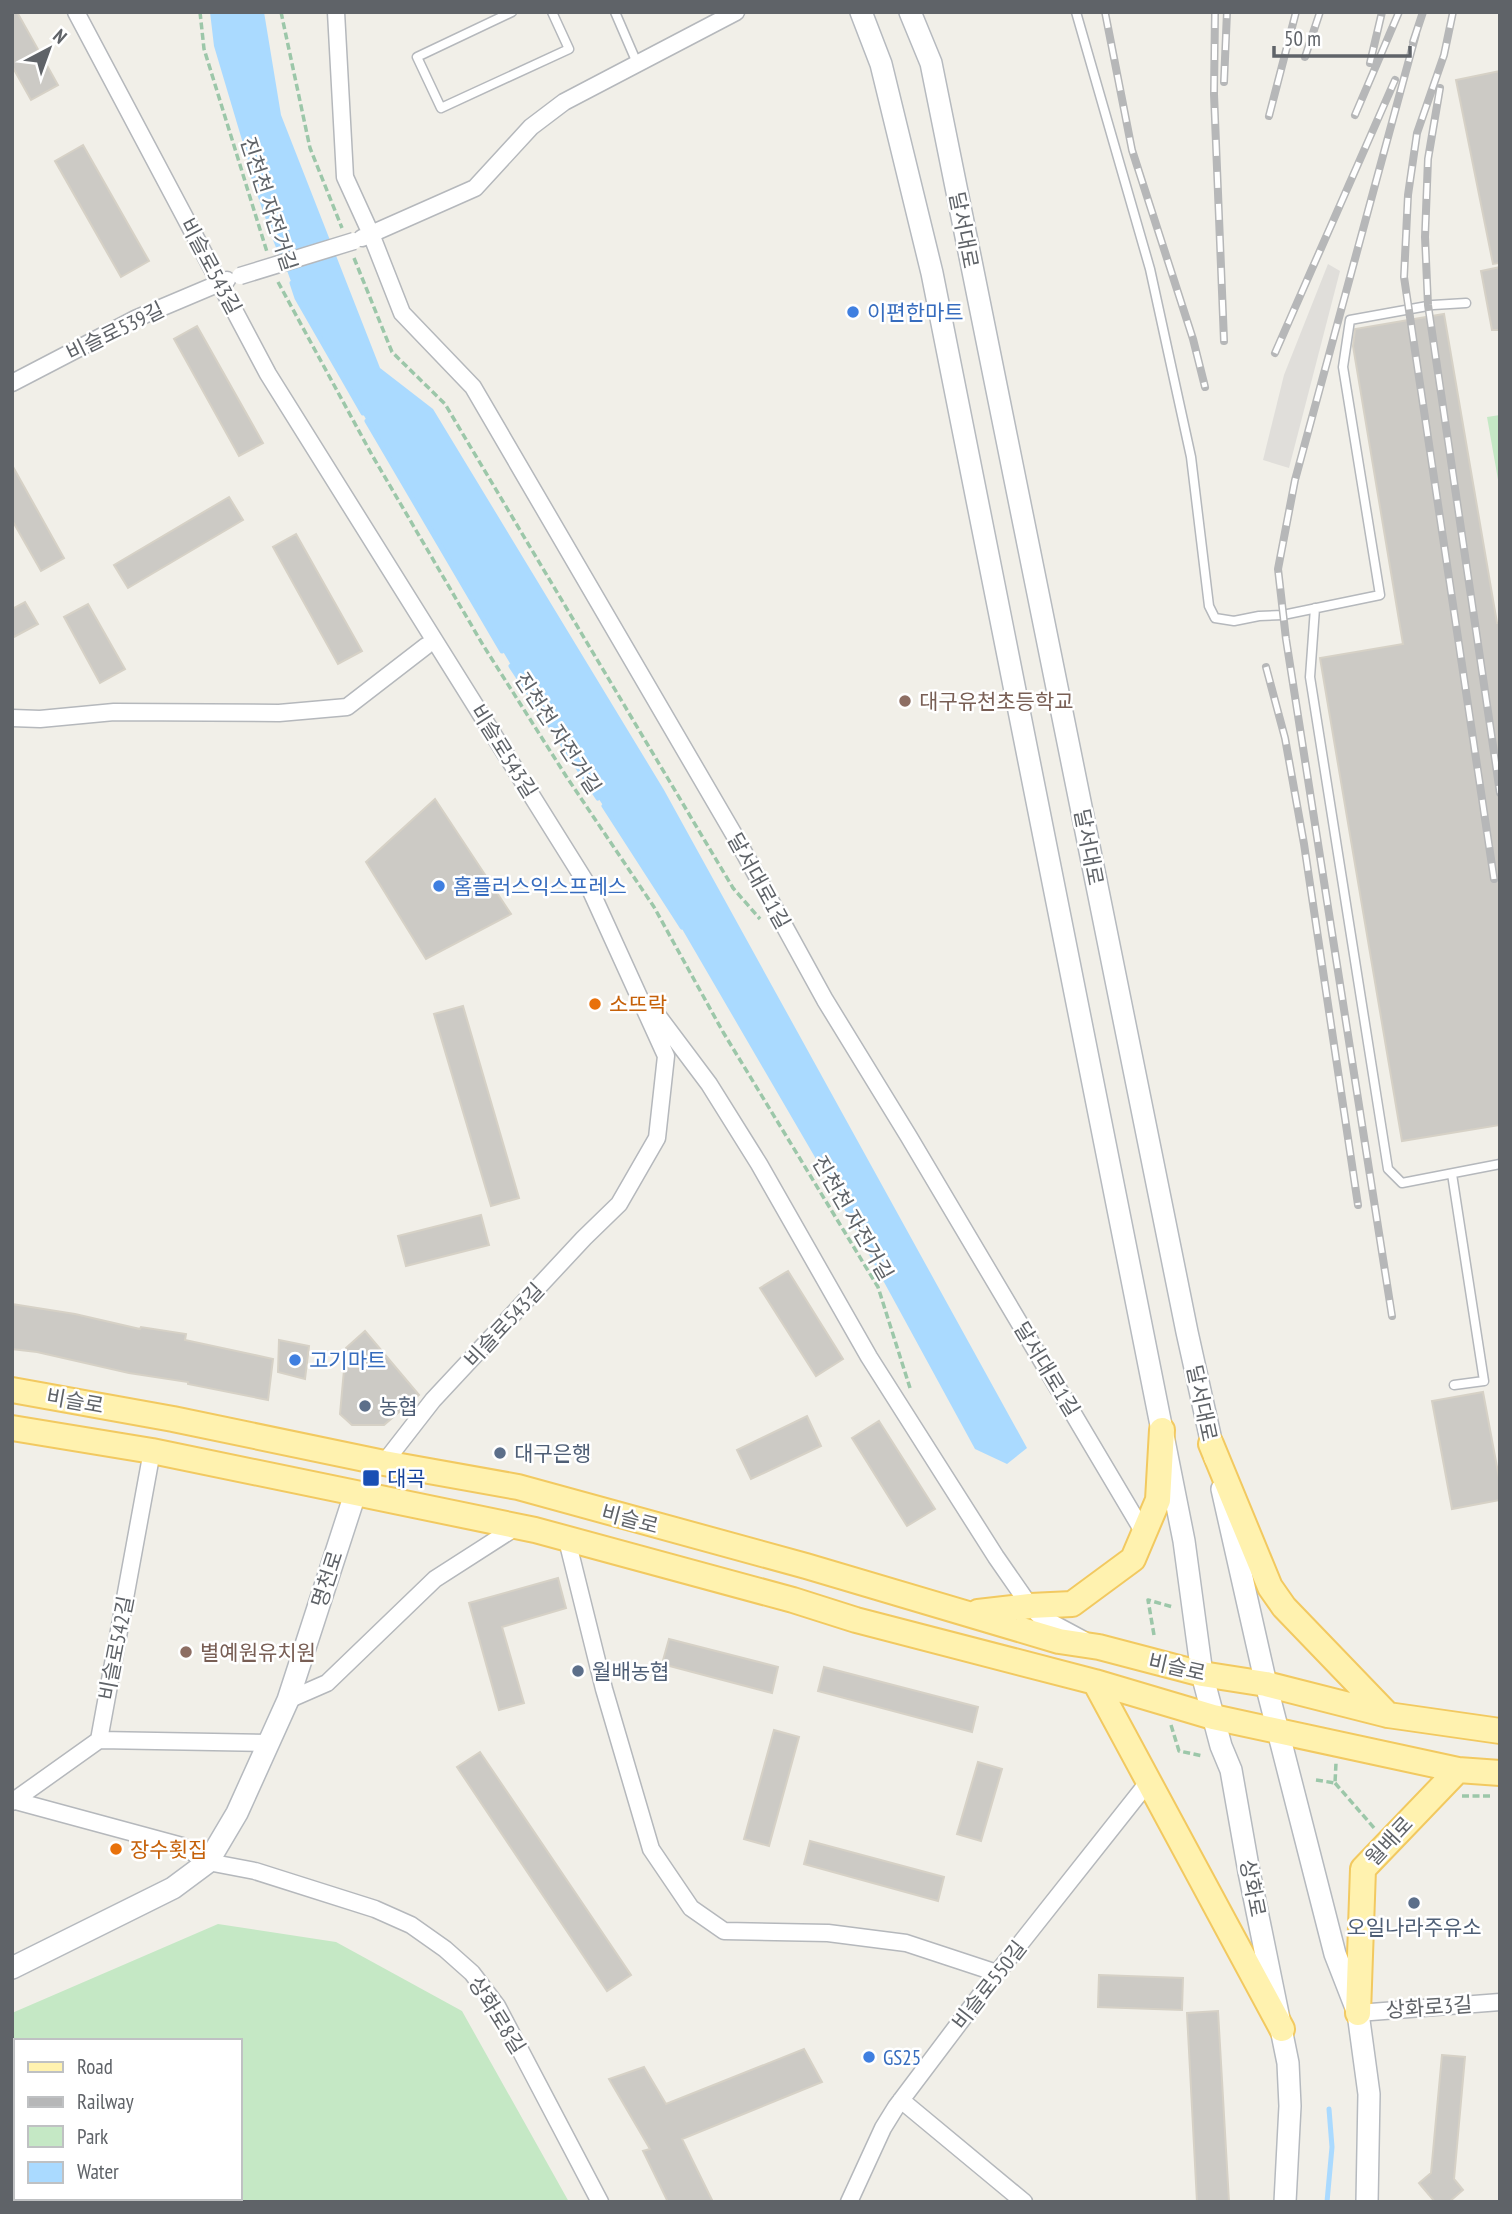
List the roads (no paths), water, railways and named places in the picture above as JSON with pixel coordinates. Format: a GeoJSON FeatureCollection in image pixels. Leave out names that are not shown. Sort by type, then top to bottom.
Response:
{"type":"FeatureCollection","features":[{"type":"Feature","properties":{"kind":"main road","name":"달서대로"},"geometry":{"type":"LineString","coordinates":[[861,12],[881,64],[932,273],[1190,1577]]}},
{"type":"Feature","properties":{"kind":"main road","name":"달서대로"},"geometry":{"type":"LineString","coordinates":[[910,12],[931,63],[1187,1332],[1266,1684]]}},
{"type":"Feature","properties":{"kind":"main road","name":"비슬로"},"geometry":{"type":"LineString","coordinates":[[12,1390],[173,1419],[518,1488],[806,1566],[1059,1641],[1099,1647],[1202,1674],[1266,1684]]}},
{"type":"Feature","properties":{"kind":"main road","name":"비슬로"},"geometry":{"type":"LineString","coordinates":[[12,1428],[152,1451],[516,1527],[1095,1682],[1213,1717]]}},
{"type":"Feature","properties":{"kind":"main road"},"geometry":{"type":"LineString","coordinates":[[964,1614],[1072,1604],[1133,1559],[1158,1500],[1162,1430]]}},
{"type":"Feature","properties":{"kind":"main road"},"geometry":{"type":"LineString","coordinates":[[1212,1444],[1270,1587],[1284,1607],[1388,1715]]}},
{"type":"Feature","properties":{"kind":"main road","name":"명천로"},"geometry":{"type":"LineString","coordinates":[[12,1968],[173,1888],[208,1862],[237,1813],[288,1700],[355,1494]]}},
{"type":"Feature","properties":{"kind":"main road","name":"상화로"},"geometry":{"type":"LineString","coordinates":[[1190,1577],[1202,1674],[1221,1746],[1231,1770],[1288,2063],[1290,2106],[1285,2202]]}},
{"type":"Feature","properties":{"kind":"main road"},"geometry":{"type":"LineString","coordinates":[[1095,1682],[1282,2029]]}},
{"type":"Feature","properties":{"kind":"main road"},"geometry":{"type":"LineString","coordinates":[[1367,2202],[1369,2094],[1358,2013],[1335,1954],[1266,1684],[1388,1715],[1500,1731]]}},
{"type":"Feature","properties":{"kind":"main road"},"geometry":{"type":"LineString","coordinates":[[1213,1717],[1458,1770],[1500,1773]]}},
{"type":"Feature","properties":{"kind":"main road","name":"월배로"},"geometry":{"type":"LineString","coordinates":[[1358,2013],[1363,1869],[1458,1770]]}},
{"type":"Feature","properties":{"kind":"street","name":"비슬로543길"},"geometry":{"type":"LineString","coordinates":[[76,12],[268,374],[590,889],[666,1056],[657,1138],[619,1204],[433,1400],[384,1463]]}},
{"type":"Feature","properties":{"kind":"street","name":"달서대로1길"},"geometry":{"type":"LineString","coordinates":[[336,12],[345,177],[402,313],[473,387],[729,826],[831,1009],[1144,1533]]}},
{"type":"Feature","properties":{"kind":"street","name":"비슬로539길"},"geometry":{"type":"LineString","coordinates":[[12,383],[137,318],[219,282],[350,243],[475,188],[531,127],[564,102],[736,12]]}},
{"type":"Feature","properties":{"kind":"street"},"geometry":{"type":"LineString","coordinates":[[12,718],[40,719],[114,712],[279,713],[347,707],[426,646]]}},
{"type":"Feature","properties":{"kind":"street"},"geometry":{"type":"LineString","coordinates":[[628,974],[709,1084],[759,1164],[876,1367],[966,1512],[1030,1606],[1041,1617],[1099,1647]]}},
{"type":"Feature","properties":{"kind":"street","name":"비슬로542길"},"geometry":{"type":"LineString","coordinates":[[99,1740],[152,1451]]}},
{"type":"Feature","properties":{"kind":"street"},"geometry":{"type":"LineString","coordinates":[[288,1700],[327,1683],[435,1579],[516,1527]]}},
{"type":"Feature","properties":{"kind":"street"},"geometry":{"type":"LineString","coordinates":[[567,1540],[604,1689],[652,1849],[691,1908],[724,1931],[828,1933],[906,1944],[997,1973]]}},
{"type":"Feature","properties":{"kind":"street"},"geometry":{"type":"LineString","coordinates":[[13,1801],[99,1740],[269,1743]]}},
{"type":"Feature","properties":{"kind":"street","name":"비슬로550길"},"geometry":{"type":"LineString","coordinates":[[849,2202],[883,2128],[901,2100],[997,1973],[1149,1781]]}},
{"type":"Feature","properties":{"kind":"street"},"geometry":{"type":"LineString","coordinates":[[13,1801],[182,1846],[208,1862]]}},
{"type":"Feature","properties":{"kind":"street","name":"상화로8길"},"geometry":{"type":"LineString","coordinates":[[208,1862],[255,1871],[375,1909],[411,1925],[444,1948],[472,1973],[497,2006],[600,2202]]}},
{"type":"Feature","properties":{"kind":"street","name":"상화로3길"},"geometry":{"type":"LineString","coordinates":[[1358,2013],[1500,2002]]}},
{"type":"Feature","properties":{"kind":"street"},"geometry":{"type":"LineString","coordinates":[[901,2100],[1024,2202]]}},
{"type":"Feature","properties":{"kind":"lane"},"geometry":{"type":"LineString","coordinates":[[512,12],[417,57],[441,108],[569,49],[552,12]]}},
{"type":"Feature","properties":{"kind":"lane"},"geometry":{"type":"LineString","coordinates":[[615,12],[637,63]]}},
{"type":"Feature","properties":{"kind":"lane"},"geometry":{"type":"LineString","coordinates":[[1076,12],[1150,269],[1191,457],[1209,606],[1216,618],[1234,621],[1259,615],[1283,615],[1380,594],[1343,367],[1350,320],[1433,305],[1466,303]]}},
{"type":"Feature","properties":{"kind":"lane"},"geometry":{"type":"LineString","coordinates":[[1314,608],[1310,677],[1388,1169],[1402,1183],[1500,1164]]}},
{"type":"Feature","properties":{"kind":"lane"},"geometry":{"type":"LineString","coordinates":[[1452,1174],[1484,1381],[1454,1385]]}},
{"type":"Feature","properties":{"kind":"water"},"geometry":{"type":"Polygon","coordinates":[[[210,12],[264,12],[281,115],[380,368],[433,409],[664,790],[1027,1448],[1007,1464],[975,1449],[830,1183],[678,922],[523,685],[412,500],[297,298],[253,177],[214,46],[210,12]]]}},
{"type":"Feature","properties":{"kind":"waterway"},"geometry":{"type":"LineString","coordinates":[[253,175],[268,218]]}},
{"type":"Feature","properties":{"kind":"waterway"},"geometry":{"type":"LineString","coordinates":[[271,228],[284,261]]}},
{"type":"Feature","properties":{"kind":"waterway"},"geometry":{"type":"LineString","coordinates":[[292,283],[297,298],[363,413]]}},
{"type":"Feature","properties":{"kind":"waterway"},"geometry":{"type":"LineString","coordinates":[[367,421],[502,651]]}},
{"type":"Feature","properties":{"kind":"waterway"},"geometry":{"type":"LineString","coordinates":[[511,666],[598,798]]}},
{"type":"Feature","properties":{"kind":"waterway"},"geometry":{"type":"LineString","coordinates":[[604,806],[682,927]]}},
{"type":"Feature","properties":{"kind":"waterway"},"geometry":{"type":"LineString","coordinates":[[1327,2202],[1332,2147],[1329,2109]]}},
{"type":"Feature","properties":{"kind":"railway"},"geometry":{"type":"LineString","coordinates":[[1105,12],[1132,150],[1193,339],[1205,387]]}},
{"type":"Feature","properties":{"kind":"railway"},"geometry":{"type":"LineString","coordinates":[[1215,12],[1214,94],[1224,341]]}},
{"type":"Feature","properties":{"kind":"railway"},"geometry":{"type":"LineString","coordinates":[[1224,82],[1227,12]]}},
{"type":"Feature","properties":{"kind":"railway"},"geometry":{"type":"LineString","coordinates":[[1269,116],[1296,12]]}},
{"type":"Feature","properties":{"kind":"railway"},"geometry":{"type":"LineString","coordinates":[[1305,57],[1320,12]]}},
{"type":"Feature","properties":{"kind":"railway"},"geometry":{"type":"LineString","coordinates":[[1370,63],[1382,12]]}},
{"type":"Feature","properties":{"kind":"railway"},"geometry":{"type":"LineString","coordinates":[[1355,115],[1399,12]]}},
{"type":"Feature","properties":{"kind":"railway"},"geometry":{"type":"LineString","coordinates":[[1413,42],[1423,12]]}},
{"type":"Feature","properties":{"kind":"railway"},"geometry":{"type":"LineString","coordinates":[[1453,12],[1444,55],[1417,133],[1408,195],[1404,277],[1494,879]]}},
{"type":"Feature","properties":{"kind":"railway"},"geometry":{"type":"LineString","coordinates":[[1392,1316],[1286,639],[1278,569],[1295,480],[1416,34]]}},
{"type":"Feature","properties":{"kind":"railway"},"geometry":{"type":"LineString","coordinates":[[1275,353],[1395,80]]}},
{"type":"Feature","properties":{"kind":"railway"},"geometry":{"type":"LineString","coordinates":[[1440,88],[1428,159],[1425,237],[1428,305],[1500,793]]}},
{"type":"Feature","properties":{"kind":"railway"},"geometry":{"type":"LineString","coordinates":[[1266,667],[1285,738],[1304,844],[1358,1205]]}},
{"type":"Feature","properties":{"kind":"place","name":"이편한마트"},"geometry":{"type":"Point","coordinates":[853,312]}},
{"type":"Feature","properties":{"kind":"place","name":"대구유천초등학교"},"geometry":{"type":"Point","coordinates":[905,701]}},
{"type":"Feature","properties":{"kind":"place","name":"홈플러스익스프레스"},"geometry":{"type":"Point","coordinates":[439,886]}},
{"type":"Feature","properties":{"kind":"place","name":"소뜨락"},"geometry":{"type":"Point","coordinates":[595,1004]}},
{"type":"Feature","properties":{"kind":"place","name":"고기마트"},"geometry":{"type":"Point","coordinates":[295,1360]}},
{"type":"Feature","properties":{"kind":"place","name":"농협"},"geometry":{"type":"Point","coordinates":[365,1406]}},
{"type":"Feature","properties":{"kind":"place","name":"대구은행"},"geometry":{"type":"Point","coordinates":[500,1453]}},
{"type":"Feature","properties":{"kind":"place","name":"대곡"},"geometry":{"type":"Point","coordinates":[371,1478]}},
{"type":"Feature","properties":{"kind":"place","name":"별예원유치원"},"geometry":{"type":"Point","coordinates":[186,1652]}},
{"type":"Feature","properties":{"kind":"place","name":"월배농협"},"geometry":{"type":"Point","coordinates":[578,1671]}},
{"type":"Feature","properties":{"kind":"place","name":"장수횟집"},"geometry":{"type":"Point","coordinates":[116,1849]}},
{"type":"Feature","properties":{"kind":"place","name":"오일나라주유소"},"geometry":{"type":"Point","coordinates":[1414,1903]}},
{"type":"Feature","properties":{"kind":"place","name":"GS25"},"geometry":{"type":"Point","coordinates":[869,2057]}}]}
